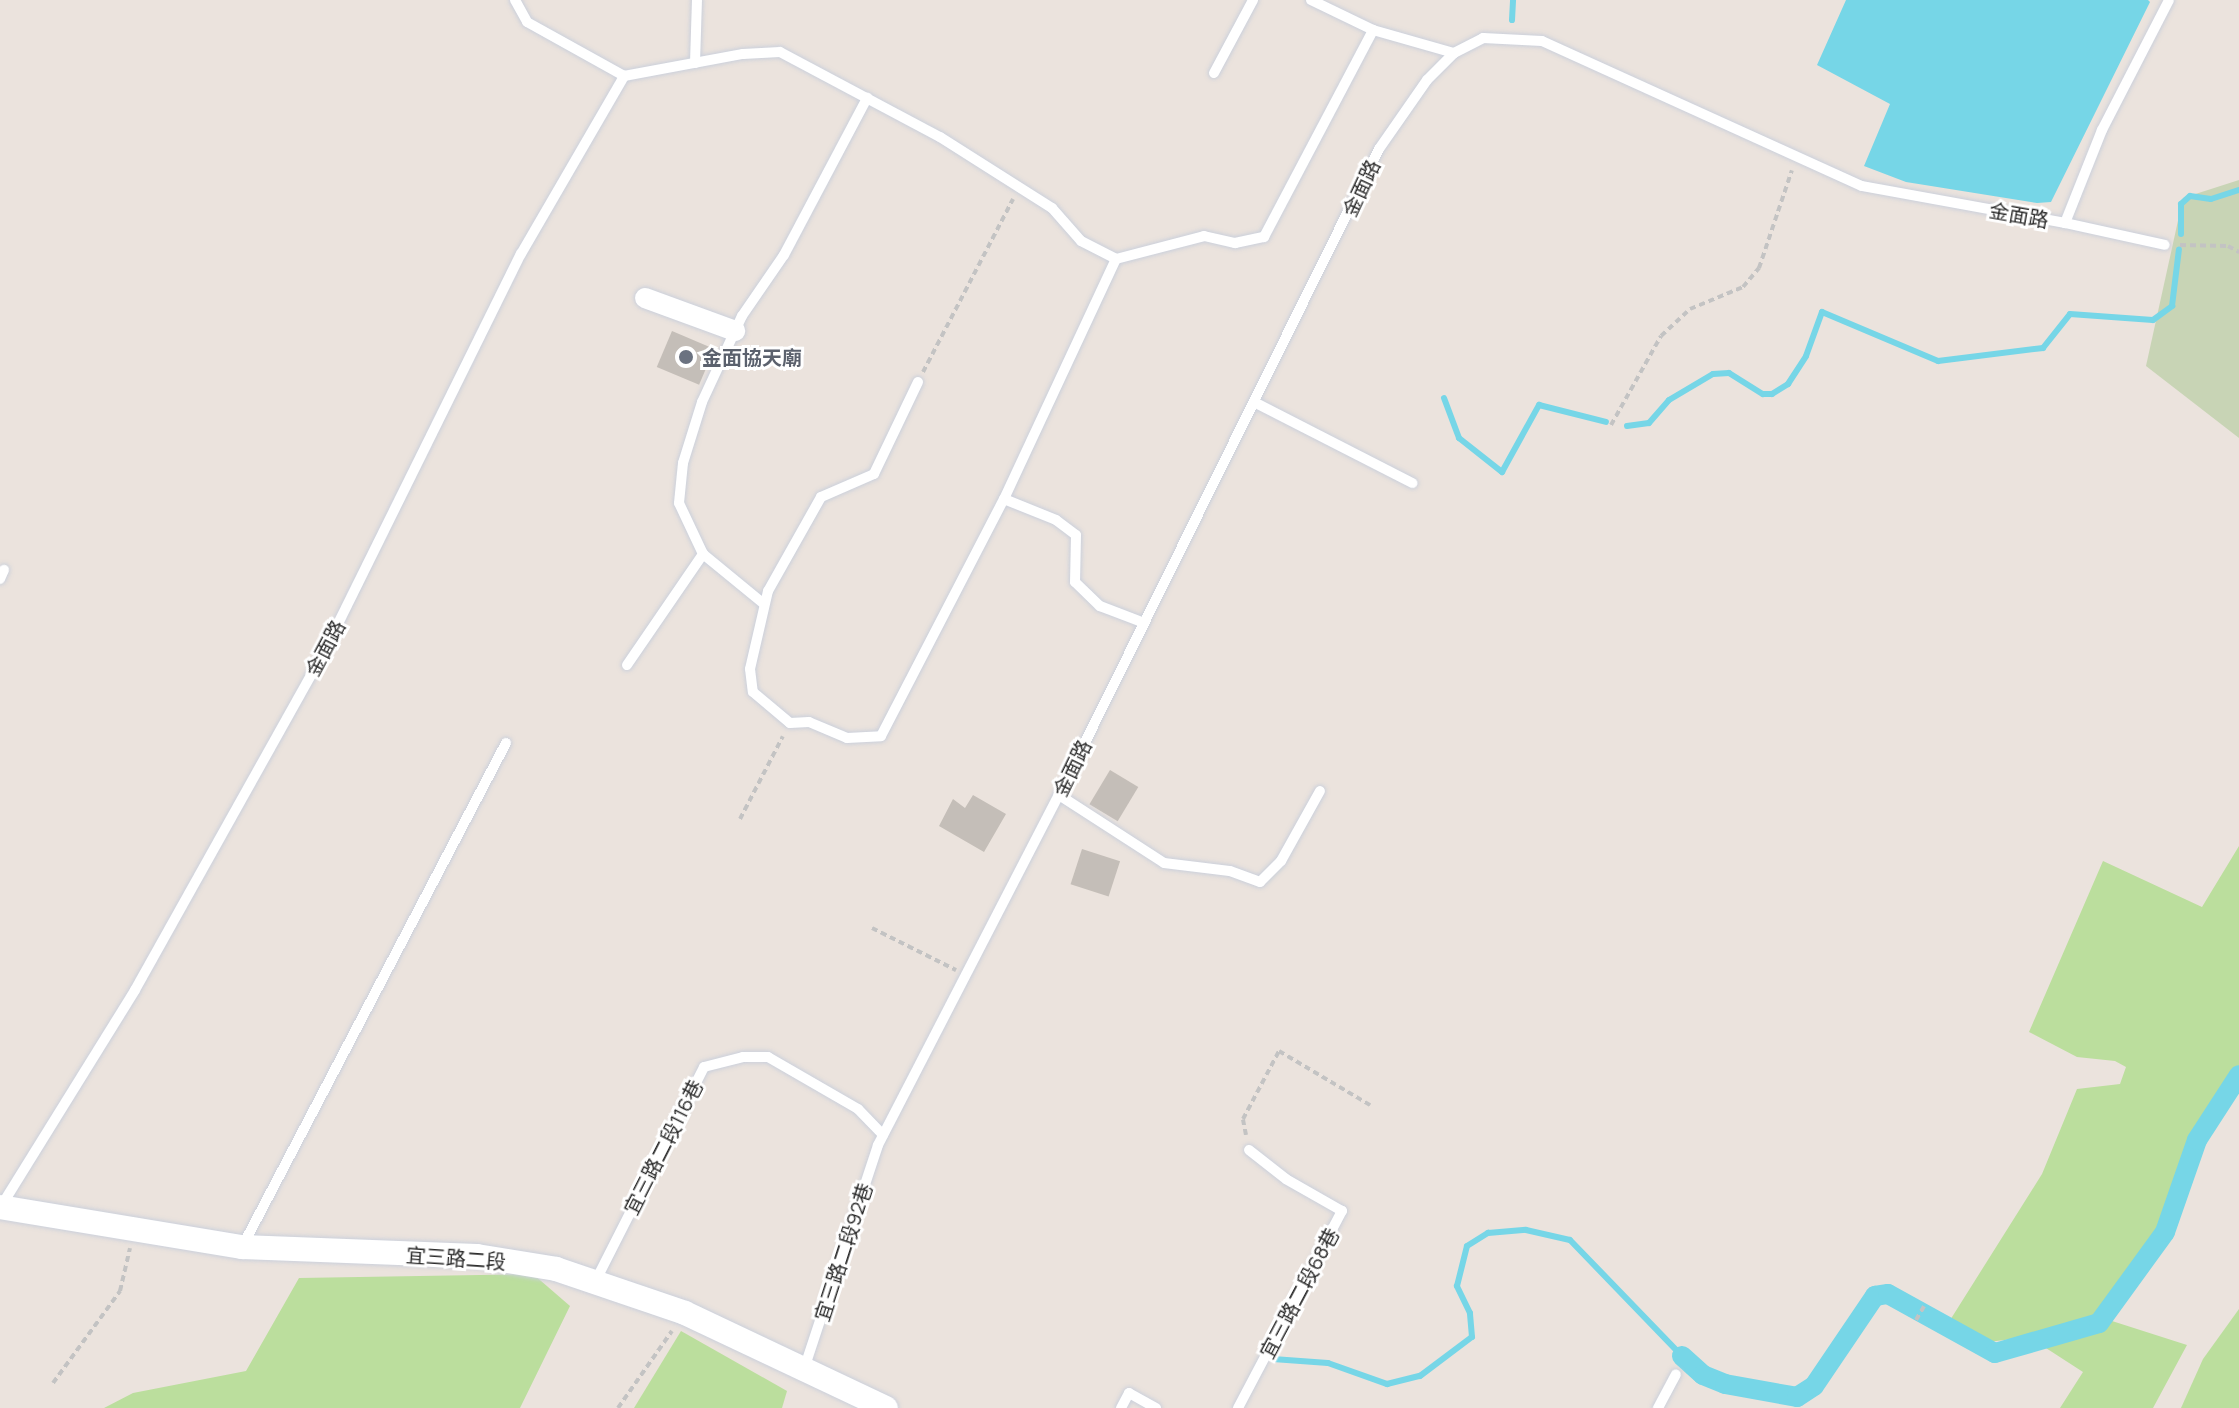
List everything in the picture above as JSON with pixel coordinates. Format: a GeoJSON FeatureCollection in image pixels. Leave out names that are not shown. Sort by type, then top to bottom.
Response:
{"type":"FeatureCollection","features":[{"type":"Feature","properties":{"kind":"street"},"geometry":{"type":"LineString","coordinates":[[645,298],[735,331]]}},
{"type":"Feature","properties":{"kind":"street","name":"宜三路二段"},"geometry":{"type":"LineString","coordinates":[[0,1207],[242,1247],[477,1256],[595,1282],[685,1313],[886,1408]]}},
{"type":"Feature","properties":{"kind":"lane"},"geometry":{"type":"LineString","coordinates":[[515,0],[527,22],[624,76],[780,52],[940,137],[1018,190],[1052,208],[1081,241],[1116,259],[1204,236],[1235,243],[1264,237],[1373,30]]}},
{"type":"Feature","properties":{"kind":"lane"},"geometry":{"type":"LineString","coordinates":[[695,63],[697,0]]}},
{"type":"Feature","properties":{"kind":"lane"},"geometry":{"type":"LineString","coordinates":[[1214,73],[1253,0]]}},
{"type":"Feature","properties":{"kind":"lane"},"geometry":{"type":"LineString","coordinates":[[1311,0],[1373,30],[1454,53]]}},
{"type":"Feature","properties":{"kind":"lane","name":"金面路"},"geometry":{"type":"LineString","coordinates":[[883,1135],[1059,795],[1142,622],[1379,149],[1427,80],[1454,53],[1483,38],[1542,41],[1862,186],[2065,223],[2102,130],[2169,0]]}},
{"type":"Feature","properties":{"kind":"lane","name":"金面路"},"geometry":{"type":"LineString","coordinates":[[0,1207],[135,990],[325,650],[521,254],[624,76]]}},
{"type":"Feature","properties":{"kind":"lane"},"geometry":{"type":"LineString","coordinates":[[764,604],[703,554],[677,492],[697,416],[735,331],[784,255],[867,98]]}},
{"type":"Feature","properties":{"kind":"lane"},"geometry":{"type":"LineString","coordinates":[[2065,223],[2165,245]]}},
{"type":"Feature","properties":{"kind":"lane"},"geometry":{"type":"LineString","coordinates":[[918,382],[874,474],[821,497],[764,604],[750,669],[753,692],[790,723],[809,722],[847,738],[881,736],[1004,499],[1116,259]]}},
{"type":"Feature","properties":{"kind":"lane"},"geometry":{"type":"LineString","coordinates":[[1254,402],[1412,483]]}},
{"type":"Feature","properties":{"kind":"lane"},"geometry":{"type":"LineString","coordinates":[[1004,499],[1056,520],[1076,535],[1075,582],[1100,606],[1142,622]]}},
{"type":"Feature","properties":{"kind":"lane"},"geometry":{"type":"LineString","coordinates":[[627,665],[703,554]]}},
{"type":"Feature","properties":{"kind":"lane"},"geometry":{"type":"LineString","coordinates":[[242,1247],[506,743]]}},
{"type":"Feature","properties":{"kind":"lane"},"geometry":{"type":"LineString","coordinates":[[1059,795],[1164,863],[1230,871],[1260,882],[1281,861],[1320,791]]}},
{"type":"Feature","properties":{"kind":"lane","name":"宜三路二段116巷"},"geometry":{"type":"LineString","coordinates":[[595,1282],[704,1067],[743,1057],[768,1057],[858,1109],[883,1135]]}},
{"type":"Feature","properties":{"kind":"lane","name":"宜三路二段92巷"},"geometry":{"type":"LineString","coordinates":[[804,1369],[883,1135]]}},
{"type":"Feature","properties":{"kind":"lane","name":"宜三路二段68巷"},"geometry":{"type":"LineString","coordinates":[[1238,1408],[1342,1211],[1286,1179],[1249,1150]]}},
{"type":"Feature","properties":{"kind":"lane"},"geometry":{"type":"LineString","coordinates":[[1658,1408],[1676,1374]]}},
{"type":"Feature","properties":{"kind":"lane"},"geometry":{"type":"LineString","coordinates":[[1121,1408],[1129,1393],[1156,1408]]}},
{"type":"Feature","properties":{"kind":"path"},"geometry":{"type":"LineString","coordinates":[[1611,425],[1661,336],[1690,309],[1743,287],[1759,268],[1796,157]]}},
{"type":"Feature","properties":{"kind":"path"},"geometry":{"type":"LineString","coordinates":[[918,382],[1018,190]]}},
{"type":"Feature","properties":{"kind":"path"},"geometry":{"type":"LineString","coordinates":[[2165,245],[2228,246],[2239,252]]}},
{"type":"Feature","properties":{"kind":"path"},"geometry":{"type":"LineString","coordinates":[[740,819],[790,723]]}},
{"type":"Feature","properties":{"kind":"path"},"geometry":{"type":"LineString","coordinates":[[872,928],[965,974]]}},
{"type":"Feature","properties":{"kind":"path"},"geometry":{"type":"LineString","coordinates":[[1249,1150],[1243,1119],[1279,1051],[1370,1105]]}},
{"type":"Feature","properties":{"kind":"path"},"geometry":{"type":"LineString","coordinates":[[53,1383],[120,1291],[135,1230]]}},
{"type":"Feature","properties":{"kind":"path"},"geometry":{"type":"LineString","coordinates":[[1916,1320],[1924,1306]]}},
{"type":"Feature","properties":{"kind":"path"},"geometry":{"type":"LineString","coordinates":[[618,1408],[685,1313]]}},
{"type":"Feature","properties":{"kind":"green space"},"geometry":{"type":"Polygon","coordinates":[[[2239,180],[2239,438],[2146,366],[2183,198],[2239,180]]]}},
{"type":"Feature","properties":{"kind":"green space"},"geometry":{"type":"Polygon","coordinates":[[[2239,846],[2239,1094],[2220,1097],[2188,1145],[2159,1231],[2100,1308],[2112,1321],[2187,1345],[2153,1408],[2060,1408],[2083,1372],[2029,1337],[1988,1342],[1947,1325],[2042,1174],[2077,1089],[2120,1084],[2126,1067],[2115,1061],[2077,1057],[2029,1032],[2103,861],[2202,907],[2239,846]]]}},
{"type":"Feature","properties":{"kind":"green space"},"geometry":{"type":"Polygon","coordinates":[[[533,1274],[570,1306],[520,1408],[104,1408],[133,1393],[246,1371],[299,1278],[533,1274]]]}},
{"type":"Feature","properties":{"kind":"green space"},"geometry":{"type":"Polygon","coordinates":[[[2239,1309],[2239,1408],[2181,1408],[2203,1359],[2239,1309]]]}},
{"type":"Feature","properties":{"kind":"green space"},"geometry":{"type":"Polygon","coordinates":[[[681,1331],[787,1391],[782,1408],[634,1408],[681,1331]]]}},
{"type":"Feature","properties":{"kind":"water"},"geometry":{"type":"Polygon","coordinates":[[[1846,0],[2150,2],[2051,202],[2037,203],[1906,182],[1864,166],[1890,104],[1817,65],[1846,0]]]}},
{"type":"Feature","properties":{"kind":"building","name":"金面協天廟"},"geometry":{"type":"Polygon","coordinates":[[[672,331],[714,349],[699,385],[657,367],[672,331]]]}},
{"type":"Feature","properties":{"kind":"building"},"geometry":{"type":"Polygon","coordinates":[[[1110,770],[1138,787],[1118,821],[1089,804],[1110,770]]]}},
{"type":"Feature","properties":{"kind":"building"},"geometry":{"type":"Polygon","coordinates":[[[973,795],[1006,814],[984,852],[939,826],[953,799],[965,808],[973,795]]]}},
{"type":"Feature","properties":{"kind":"building"},"geometry":{"type":"Polygon","coordinates":[[[1082,849],[1120,861],[1109,897],[1071,884],[1082,849]]]}},
{"type":"Feature","properties":{"kind":"waterway"},"geometry":{"type":"LineString","coordinates":[[1512,20],[1513,0]]}},
{"type":"Feature","properties":{"kind":"waterway"},"geometry":{"type":"LineString","coordinates":[[2181,234],[2181,204],[2190,196],[2211,199],[2239,190]]}},
{"type":"Feature","properties":{"kind":"waterway"},"geometry":{"type":"LineString","coordinates":[[1627,426],[1649,423],[1669,400],[1713,374],[1729,373],[1763,394],[1772,394],[1788,384],[1806,356],[1822,312],[1938,361],[2043,348],[2070,314],[2153,320],[2172,306],[2179,249]]}},
{"type":"Feature","properties":{"kind":"waterway"},"geometry":{"type":"LineString","coordinates":[[1444,398],[1459,438],[1502,472],[1539,405],[1606,422]]}},
{"type":"Feature","properties":{"kind":"waterway"},"geometry":{"type":"LineString","coordinates":[[1682,1356],[1703,1375],[1725,1384],[1797,1397],[1814,1386],[1875,1296],[1888,1294],[1995,1353],[2099,1323],[2165,1232],[2197,1140],[2239,1075]]}},
{"type":"Feature","properties":{"kind":"waterway"},"geometry":{"type":"LineString","coordinates":[[1273,1359],[1328,1363],[1387,1384],[1420,1376],[1472,1337],[1470,1313],[1457,1286],[1467,1246],[1488,1233],[1526,1230],[1570,1240],[1682,1356]]}},
{"type":"Feature","properties":{"kind":"place","name":"金面協天廟"},"geometry":{"type":"Point","coordinates":[686,357]}}]}
